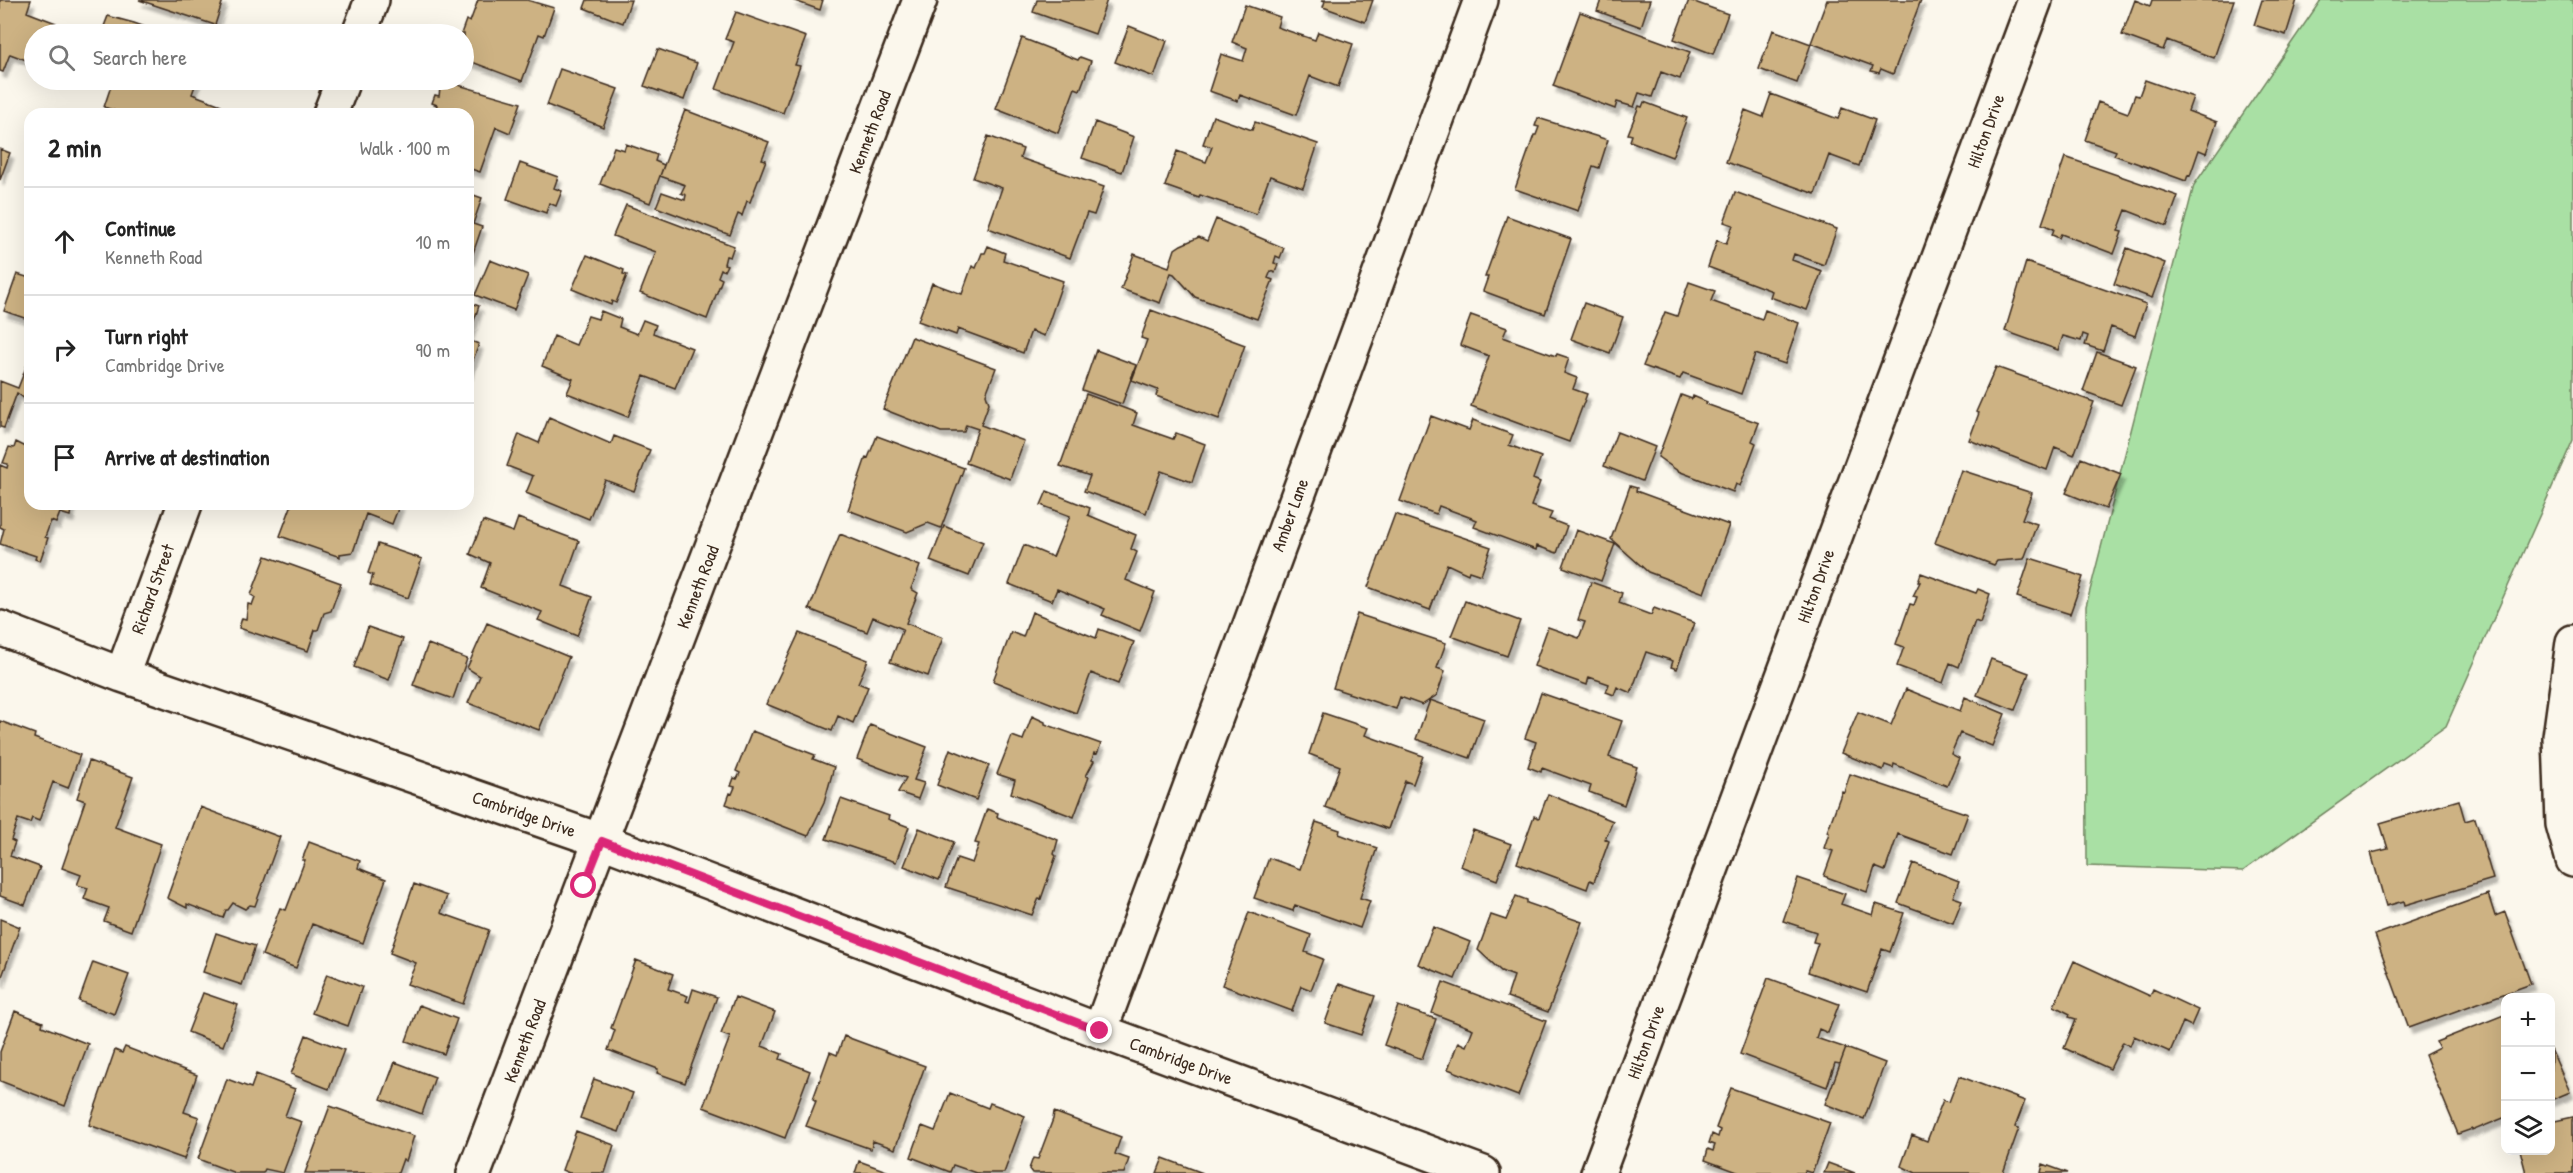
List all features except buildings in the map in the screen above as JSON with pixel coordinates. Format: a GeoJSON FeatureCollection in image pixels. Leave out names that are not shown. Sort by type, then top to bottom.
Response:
{"type":"FeatureCollection","features":[{"type":"Feature","properties":{"kind":"street"},"geometry":{"type":"LineString","coordinates":[[363,24],[372,0]]}},
{"type":"Feature","properties":{"kind":"street","name":"Kenneth Road"},"geometry":{"type":"LineString","coordinates":[[474,1173],[920,0]]}},
{"type":"Feature","properties":{"kind":"street","name":"Amber Lane"},"geometry":{"type":"LineString","coordinates":[[1100,1031],[1481,0]]}},
{"type":"Feature","properties":{"kind":"street","name":"Hilton Drive"},"geometry":{"type":"LineString","coordinates":[[1598,1173],[2035,0]]}},
{"type":"Feature","properties":{"kind":"street"},"geometry":{"type":"LineString","coordinates":[[332,108],[339,90]]}},
{"type":"Feature","properties":{"kind":"street","name":"Richard Street"},"geometry":{"type":"LineString","coordinates":[[122,675],[183,510]]}},
{"type":"Feature","properties":{"kind":"street","name":"Cambridge Drive"},"geometry":{"type":"LineString","coordinates":[[0,628],[122,675],[602,841],[1100,1031],[1484,1173]]}},
{"type":"Feature","properties":{"kind":"street"},"geometry":{"type":"LineString","coordinates":[[2573,642],[2560,737],[2563,824],[2573,860]]}},
{"type":"Feature","properties":{"kind":"green space"},"geometry":{"type":"Polygon","coordinates":[[[2321,0],[2573,0],[2573,440],[2446,726],[2243,871],[2087,866],[2086,606],[2194,185],[2321,0]]]}},
{"type":"Feature","properties":{"kind":"route"},"geometry":{"type":"LineString","coordinates":[[584,886],[602,841],[1100,1031]]}}]}
